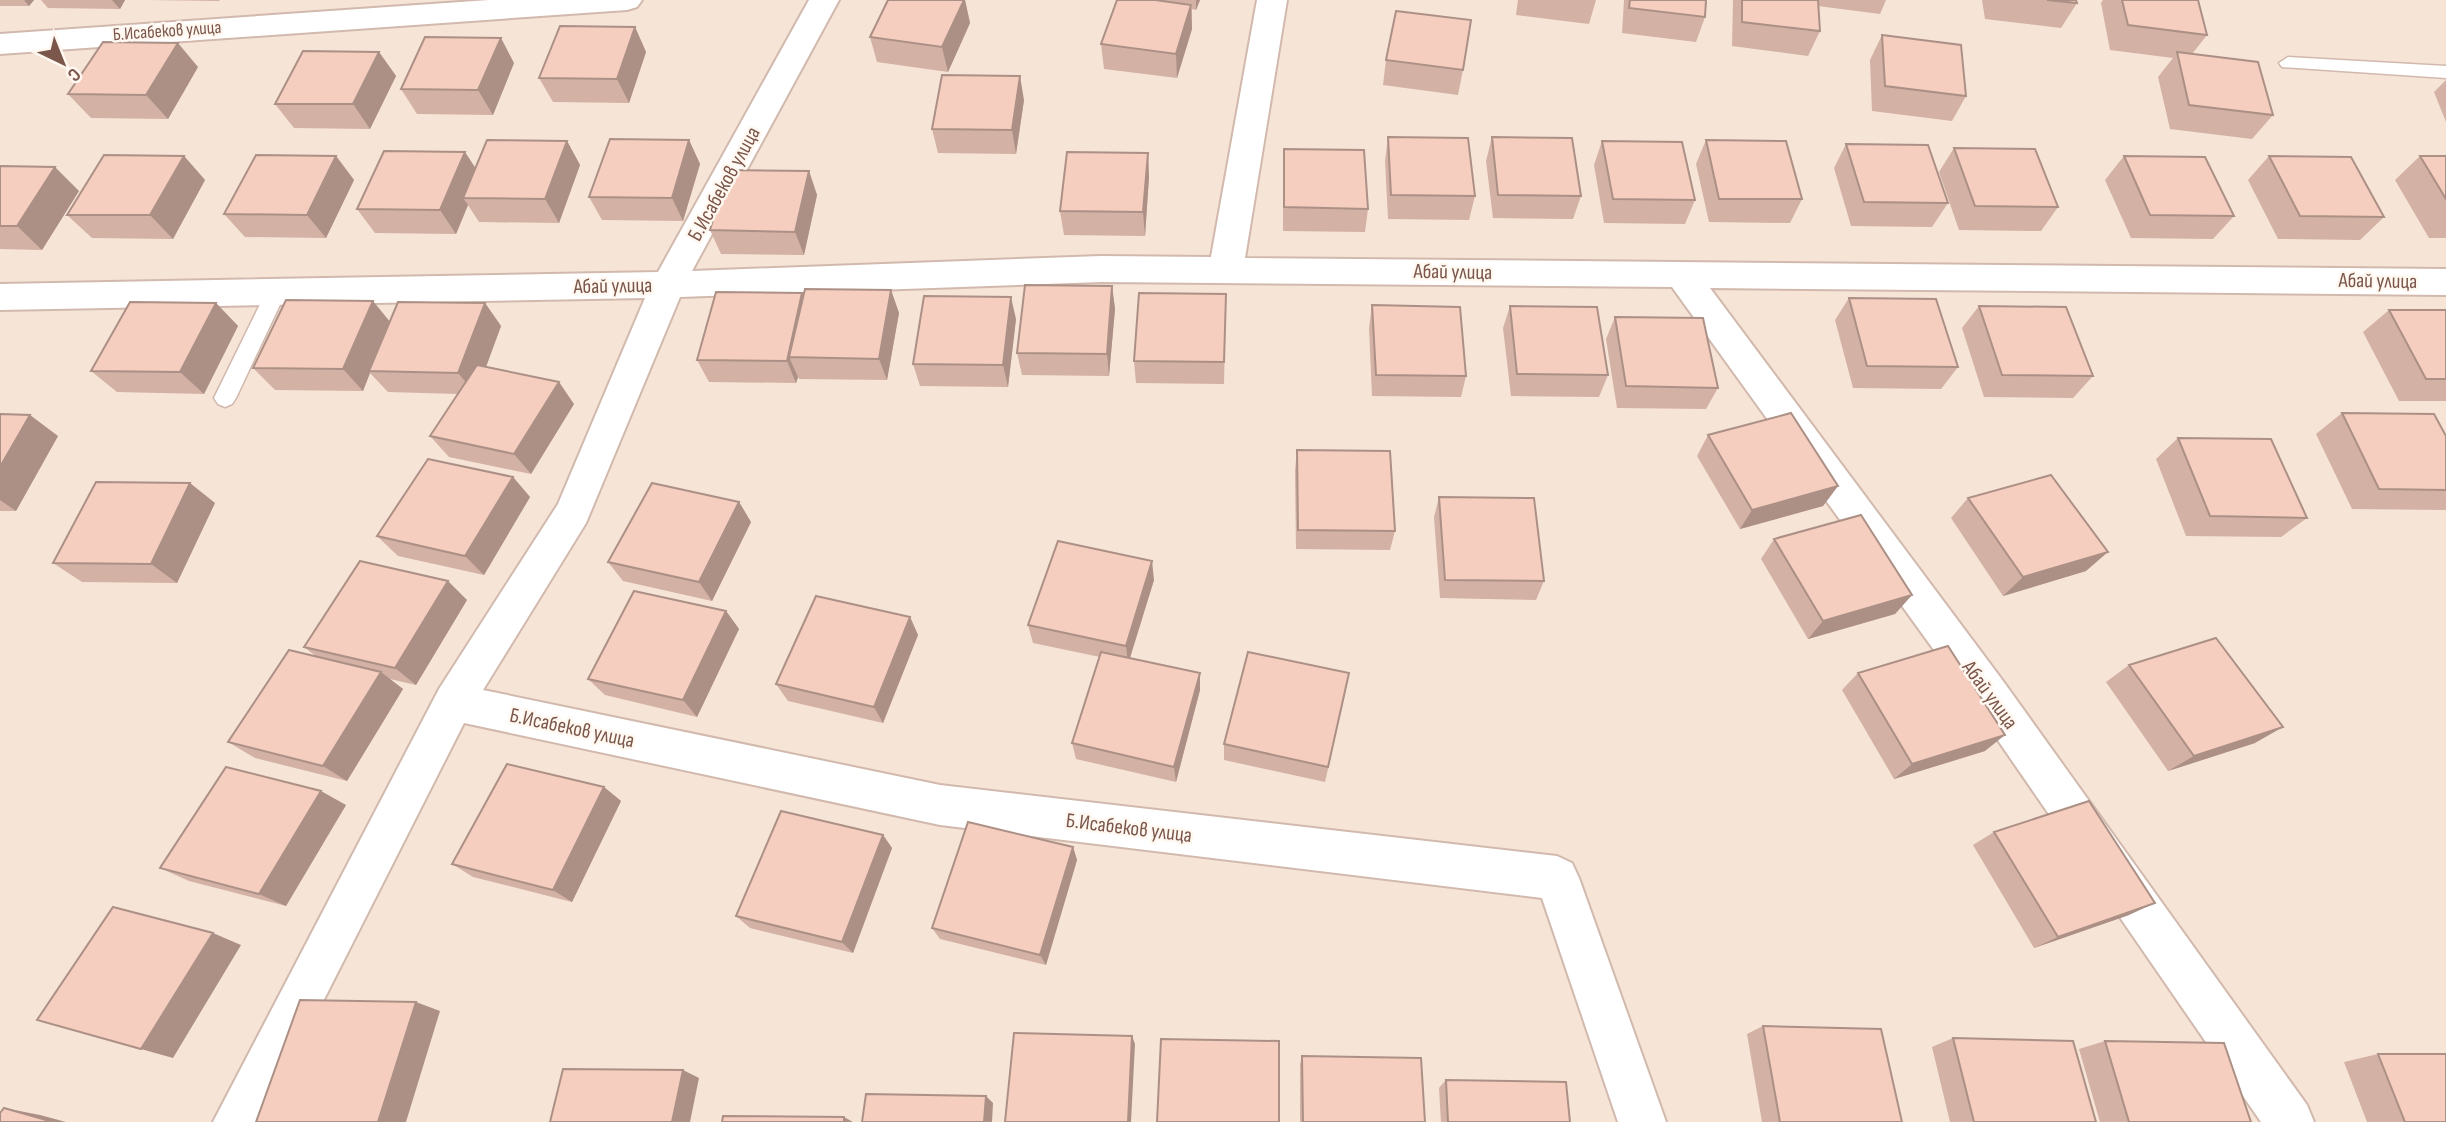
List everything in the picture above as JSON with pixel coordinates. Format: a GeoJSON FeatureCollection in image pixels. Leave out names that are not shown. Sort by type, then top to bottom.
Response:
{"type":"FeatureCollection","features":[{"type":"Feature","properties":{"kind":"street","name":"Б.Исабеков улица"},"geometry":{"type":"LineString","coordinates":[[0,44],[627,0]]}},
{"type":"Feature","properties":{"kind":"street","name":"Б.Исабеков улица"},"geometry":{"type":"LineString","coordinates":[[237,1122],[453,702],[573,512],[668,285],[824,0]]}},
{"type":"Feature","properties":{"kind":"street"},"geometry":{"type":"LineString","coordinates":[[1226,270],[1272,0]]}},
{"type":"Feature","properties":{"kind":"street","name":"Абай улица"},"geometry":{"type":"LineString","coordinates":[[0,297],[668,285],[1101,268],[2446,282]]}},
{"type":"Feature","properties":{"kind":"street","name":"Абай улица"},"geometry":{"type":"LineString","coordinates":[[1681,274],[1981,682],[2290,1122]]}},
{"type":"Feature","properties":{"kind":"street","name":"Б.Исабеков улица"},"geometry":{"type":"LineString","coordinates":[[453,702],[940,805],[1558,878],[1642,1122]]}},
{"type":"Feature","properties":{"kind":"lane"},"geometry":{"type":"LineString","coordinates":[[2288,63],[2446,72]]}},
{"type":"Feature","properties":{"kind":"lane"},"geometry":{"type":"LineString","coordinates":[[225,398],[276,292]]}},
{"type":"Feature","properties":{"kind":"shaded area"},"geometry":{"type":"Polygon","coordinates":[[[0,0],[2446,0],[2446,1122],[0,1122],[0,0]]]}},
{"type":"Feature","properties":{"kind":"building"},"geometry":{"type":"Polygon","coordinates":[[[888,0],[964,0],[942,47],[870,37],[888,0]]]}},
{"type":"Feature","properties":{"kind":"building"},"geometry":{"type":"Polygon","coordinates":[[[1117,0],[1155,0],[1191,5],[1176,54],[1101,44],[1117,0]]]}},
{"type":"Feature","properties":{"kind":"building"},"geometry":{"type":"Polygon","coordinates":[[[1630,0],[1706,0],[1705,17],[1629,8],[1630,0]]]}},
{"type":"Feature","properties":{"kind":"building"},"geometry":{"type":"Polygon","coordinates":[[[1742,0],[1818,0],[1820,31],[1742,22],[1742,0]]]}},
{"type":"Feature","properties":{"kind":"building"},"geometry":{"type":"Polygon","coordinates":[[[2047,0],[2076,0],[2077,3],[2047,0]]]}},
{"type":"Feature","properties":{"kind":"building"},"geometry":{"type":"Polygon","coordinates":[[[2122,0],[2198,0],[2207,35],[2128,25],[2122,0]]]}},
{"type":"Feature","properties":{"kind":"building"},"geometry":{"type":"Polygon","coordinates":[[[1396,11],[1471,20],[1463,70],[1386,60],[1396,11]]]}},
{"type":"Feature","properties":{"kind":"building"},"geometry":{"type":"Polygon","coordinates":[[[560,26],[635,27],[617,79],[539,78],[560,26]]]}},
{"type":"Feature","properties":{"kind":"building"},"geometry":{"type":"Polygon","coordinates":[[[1882,35],[1961,45],[1966,96],[1885,86],[1882,35]]]}},
{"type":"Feature","properties":{"kind":"building"},"geometry":{"type":"Polygon","coordinates":[[[425,37],[501,38],[478,90],[401,89],[425,37]]]}},
{"type":"Feature","properties":{"kind":"building"},"geometry":{"type":"Polygon","coordinates":[[[103,42],[178,43],[146,95],[68,94],[103,42]]]}},
{"type":"Feature","properties":{"kind":"building"},"geometry":{"type":"Polygon","coordinates":[[[303,51],[379,52],[353,104],[275,104],[303,51]]]}},
{"type":"Feature","properties":{"kind":"building"},"geometry":{"type":"Polygon","coordinates":[[[2177,52],[2258,62],[2273,115],[2189,105],[2177,52]]]}},
{"type":"Feature","properties":{"kind":"building"},"geometry":{"type":"Polygon","coordinates":[[[942,75],[1020,76],[1012,130],[932,129],[942,75]]]}},
{"type":"Feature","properties":{"kind":"building"},"geometry":{"type":"Polygon","coordinates":[[[1388,137],[1468,138],[1475,196],[1391,195],[1388,137]]]}},
{"type":"Feature","properties":{"kind":"building"},"geometry":{"type":"Polygon","coordinates":[[[1492,137],[1572,138],[1581,196],[1498,195],[1492,137]]]}},
{"type":"Feature","properties":{"kind":"building"},"geometry":{"type":"Polygon","coordinates":[[[610,139],[689,140],[672,198],[589,197],[610,139]]]}},
{"type":"Feature","properties":{"kind":"building"},"geometry":{"type":"Polygon","coordinates":[[[487,140],[567,141],[545,199],[463,198],[487,140]]]}},
{"type":"Feature","properties":{"kind":"building"},"geometry":{"type":"Polygon","coordinates":[[[1706,140],[1786,141],[1802,199],[1719,199],[1706,140]]]}},
{"type":"Feature","properties":{"kind":"building"},"geometry":{"type":"Polygon","coordinates":[[[1602,141],[1682,142],[1695,200],[1613,199],[1602,141]]]}},
{"type":"Feature","properties":{"kind":"building"},"geometry":{"type":"Polygon","coordinates":[[[1846,144],[1928,145],[1948,203],[1864,202],[1846,144]]]}},
{"type":"Feature","properties":{"kind":"building"},"geometry":{"type":"Polygon","coordinates":[[[1954,148],[2035,149],[2058,207],[1975,206],[1954,148]]]}},
{"type":"Feature","properties":{"kind":"building"},"geometry":{"type":"Polygon","coordinates":[[[1284,149],[1364,150],[1368,209],[1284,207],[1284,149]]]}},
{"type":"Feature","properties":{"kind":"building"},"geometry":{"type":"Polygon","coordinates":[[[384,151],[465,152],[440,210],[357,209],[384,151]]]}},
{"type":"Feature","properties":{"kind":"building"},"geometry":{"type":"Polygon","coordinates":[[[1067,152],[1148,153],[1143,212],[1060,211],[1067,152]]]}},
{"type":"Feature","properties":{"kind":"building"},"geometry":{"type":"Polygon","coordinates":[[[104,155],[184,156],[150,215],[67,215],[104,155]]]}},
{"type":"Feature","properties":{"kind":"building"},"geometry":{"type":"Polygon","coordinates":[[[256,155],[336,156],[307,215],[224,214],[256,155]]]}},
{"type":"Feature","properties":{"kind":"building"},"geometry":{"type":"Polygon","coordinates":[[[2124,156],[2205,157],[2234,216],[2150,215],[2124,156]]]}},
{"type":"Feature","properties":{"kind":"building"},"geometry":{"type":"Polygon","coordinates":[[[2269,156],[2351,157],[2384,217],[2300,216],[2269,156]]]}},
{"type":"Feature","properties":{"kind":"building"},"geometry":{"type":"Polygon","coordinates":[[[2420,156],[2446,156],[2446,199],[2420,156]]]}},
{"type":"Feature","properties":{"kind":"building"},"geometry":{"type":"Polygon","coordinates":[[[0,166],[55,167],[17,226],[0,226],[0,166]]]}},
{"type":"Feature","properties":{"kind":"building"},"geometry":{"type":"Polygon","coordinates":[[[728,170],[809,171],[795,232],[710,230],[728,170]]]}},
{"type":"Feature","properties":{"kind":"building"},"geometry":{"type":"Polygon","coordinates":[[[1025,285],[1112,286],[1107,354],[1017,353],[1025,285]]]}},
{"type":"Feature","properties":{"kind":"building"},"geometry":{"type":"Polygon","coordinates":[[[805,289],[891,290],[879,359],[789,357],[805,289]]]}},
{"type":"Feature","properties":{"kind":"building"},"geometry":{"type":"Polygon","coordinates":[[[716,292],[802,293],[787,361],[697,360],[716,292]]]}},
{"type":"Feature","properties":{"kind":"building"},"geometry":{"type":"Polygon","coordinates":[[[1139,293],[1226,294],[1224,362],[1134,361],[1139,293]]]}},
{"type":"Feature","properties":{"kind":"building"},"geometry":{"type":"Polygon","coordinates":[[[924,296],[1011,297],[1003,365],[913,364],[924,296]]]}},
{"type":"Feature","properties":{"kind":"building"},"geometry":{"type":"Polygon","coordinates":[[[1849,298],[1936,299],[1958,367],[1867,366],[1849,298]]]}},
{"type":"Feature","properties":{"kind":"building"},"geometry":{"type":"Polygon","coordinates":[[[286,300],[373,301],[343,369],[253,368],[286,300]]]}},
{"type":"Feature","properties":{"kind":"building"},"geometry":{"type":"Polygon","coordinates":[[[130,302],[216,303],[180,372],[91,371],[130,302]]]}},
{"type":"Feature","properties":{"kind":"building"},"geometry":{"type":"Polygon","coordinates":[[[398,302],[485,303],[458,373],[369,371],[398,302]]]}},
{"type":"Feature","properties":{"kind":"building"},"geometry":{"type":"Polygon","coordinates":[[[1372,305],[1460,307],[1466,376],[1376,375],[1372,305]]]}},
{"type":"Feature","properties":{"kind":"building"},"geometry":{"type":"Polygon","coordinates":[[[1510,306],[1597,307],[1608,375],[1517,374],[1510,306]]]}},
{"type":"Feature","properties":{"kind":"building"},"geometry":{"type":"Polygon","coordinates":[[[1979,306],[2066,307],[2093,376],[2002,375],[1979,306]]]}},
{"type":"Feature","properties":{"kind":"building"},"geometry":{"type":"Polygon","coordinates":[[[2389,310],[2446,310],[2446,379],[2426,379],[2389,310]]]}},
{"type":"Feature","properties":{"kind":"building"},"geometry":{"type":"Polygon","coordinates":[[[1615,317],[1703,318],[1718,388],[1626,386],[1615,317]]]}},
{"type":"Feature","properties":{"kind":"building"},"geometry":{"type":"Polygon","coordinates":[[[477,365],[559,382],[514,454],[430,436],[477,365]]]}},
{"type":"Feature","properties":{"kind":"building"},"geometry":{"type":"Polygon","coordinates":[[[1791,413],[1838,486],[1752,510],[1708,435],[1791,413]]]}},
{"type":"Feature","properties":{"kind":"building"},"geometry":{"type":"Polygon","coordinates":[[[2342,413],[2434,414],[2446,436],[2446,490],[2379,489],[2342,413]]]}},
{"type":"Feature","properties":{"kind":"building"},"geometry":{"type":"Polygon","coordinates":[[[0,414],[30,415],[0,467],[0,414]]]}},
{"type":"Feature","properties":{"kind":"building"},"geometry":{"type":"Polygon","coordinates":[[[2178,438],[2271,439],[2307,518],[2210,516],[2178,438]]]}},
{"type":"Feature","properties":{"kind":"building"},"geometry":{"type":"Polygon","coordinates":[[[1297,450],[1390,451],[1395,531],[1298,530],[1297,450]]]}},
{"type":"Feature","properties":{"kind":"building"},"geometry":{"type":"Polygon","coordinates":[[[428,459],[513,477],[465,556],[377,536],[428,459]]]}},
{"type":"Feature","properties":{"kind":"building"},"geometry":{"type":"Polygon","coordinates":[[[2051,475],[2108,552],[2023,577],[1968,498],[2051,475]]]}},
{"type":"Feature","properties":{"kind":"building"},"geometry":{"type":"Polygon","coordinates":[[[96,482],[190,483],[151,564],[53,563],[96,482]]]}},
{"type":"Feature","properties":{"kind":"building"},"geometry":{"type":"Polygon","coordinates":[[[652,483],[739,502],[699,582],[608,562],[652,483]]]}},
{"type":"Feature","properties":{"kind":"building"},"geometry":{"type":"Polygon","coordinates":[[[1439,497],[1534,498],[1544,581],[1445,580],[1439,497]]]}},
{"type":"Feature","properties":{"kind":"building"},"geometry":{"type":"Polygon","coordinates":[[[1861,515],[1912,595],[1823,621],[1774,539],[1861,515]]]}},
{"type":"Feature","properties":{"kind":"building"},"geometry":{"type":"Polygon","coordinates":[[[1058,541],[1152,561],[1126,646],[1028,625],[1058,541]]]}},
{"type":"Feature","properties":{"kind":"building"},"geometry":{"type":"Polygon","coordinates":[[[360,561],[448,581],[395,668],[304,647],[360,561]]]}},
{"type":"Feature","properties":{"kind":"building"},"geometry":{"type":"Polygon","coordinates":[[[634,591],[726,611],[683,700],[588,679],[634,591]]]}},
{"type":"Feature","properties":{"kind":"building"},"geometry":{"type":"Polygon","coordinates":[[[816,596],[910,617],[874,707],[776,684],[816,596]]]}},
{"type":"Feature","properties":{"kind":"building"},"geometry":{"type":"Polygon","coordinates":[[[2216,638],[2283,727],[2194,756],[2129,665],[2216,638]]]}},
{"type":"Feature","properties":{"kind":"building"},"geometry":{"type":"Polygon","coordinates":[[[1948,646],[2005,735],[1912,764],[1858,673],[1948,646]]]}},
{"type":"Feature","properties":{"kind":"building"},"geometry":{"type":"Polygon","coordinates":[[[289,650],[381,672],[323,766],[228,742],[289,650]]]}},
{"type":"Feature","properties":{"kind":"building"},"geometry":{"type":"Polygon","coordinates":[[[1101,652],[1200,673],[1174,767],[1072,743],[1101,652]]]}},
{"type":"Feature","properties":{"kind":"building"},"geometry":{"type":"Polygon","coordinates":[[[1248,652],[1349,673],[1328,767],[1224,744],[1248,652]]]}},
{"type":"Feature","properties":{"kind":"building"},"geometry":{"type":"Polygon","coordinates":[[[507,764],[604,787],[553,890],[452,864],[507,764]]]}},
{"type":"Feature","properties":{"kind":"building"},"geometry":{"type":"Polygon","coordinates":[[[226,767],[321,791],[259,894],[160,868],[226,767]]]}},
{"type":"Feature","properties":{"kind":"building"},"geometry":{"type":"Polygon","coordinates":[[[2089,801],[2155,903],[2058,937],[1994,832],[2089,801]]]}},
{"type":"Feature","properties":{"kind":"building"},"geometry":{"type":"Polygon","coordinates":[[[781,811],[883,835],[842,942],[736,916],[781,811]]]}},
{"type":"Feature","properties":{"kind":"building"},"geometry":{"type":"Polygon","coordinates":[[[968,822],[1073,847],[1040,955],[932,928],[968,822]]]}},
{"type":"Feature","properties":{"kind":"building"},"geometry":{"type":"Polygon","coordinates":[[[113,907],[213,933],[141,1049],[37,1020],[113,907]]]}},
{"type":"Feature","properties":{"kind":"building"},"geometry":{"type":"Polygon","coordinates":[[[300,1000],[416,1002],[378,1122],[256,1122],[300,1000]]]}},
{"type":"Feature","properties":{"kind":"building"},"geometry":{"type":"Polygon","coordinates":[[[1763,1026],[1881,1029],[1902,1122],[1780,1122],[1763,1026]]]}},
{"type":"Feature","properties":{"kind":"building"},"geometry":{"type":"Polygon","coordinates":[[[1014,1033],[1132,1036],[1128,1122],[1005,1122],[1014,1033]]]}},
{"type":"Feature","properties":{"kind":"building"},"geometry":{"type":"Polygon","coordinates":[[[1953,1038],[2073,1041],[2096,1122],[1974,1122],[1953,1038]]]}},
{"type":"Feature","properties":{"kind":"building"},"geometry":{"type":"Polygon","coordinates":[[[1161,1039],[1279,1041],[1279,1122],[1157,1122],[1161,1039]]]}},
{"type":"Feature","properties":{"kind":"building"},"geometry":{"type":"Polygon","coordinates":[[[2105,1041],[2224,1043],[2251,1122],[2129,1122],[2105,1041]]]}},
{"type":"Feature","properties":{"kind":"building"},"geometry":{"type":"Polygon","coordinates":[[[2378,1054],[2446,1054],[2446,1122],[2405,1122],[2378,1054]]]}},
{"type":"Feature","properties":{"kind":"building"},"geometry":{"type":"Polygon","coordinates":[[[1302,1056],[1421,1058],[1425,1122],[1303,1122],[1302,1056]]]}},
{"type":"Feature","properties":{"kind":"building"},"geometry":{"type":"Polygon","coordinates":[[[563,1069],[683,1070],[672,1122],[550,1122],[563,1069]]]}},
{"type":"Feature","properties":{"kind":"building"},"geometry":{"type":"Polygon","coordinates":[[[1446,1080],[1566,1082],[1570,1122],[1448,1122],[1446,1080]]]}},
{"type":"Feature","properties":{"kind":"building"},"geometry":{"type":"Polygon","coordinates":[[[866,1094],[986,1096],[984,1122],[862,1122],[866,1094]]]}},
{"type":"Feature","properties":{"kind":"building"},"geometry":{"type":"Polygon","coordinates":[[[4,1108],[53,1122],[0,1122],[0,1113],[4,1108]]]}},
{"type":"Feature","properties":{"kind":"building"},"geometry":{"type":"Polygon","coordinates":[[[723,1116],[844,1117],[844,1122],[722,1122],[723,1116]]]}}]}
